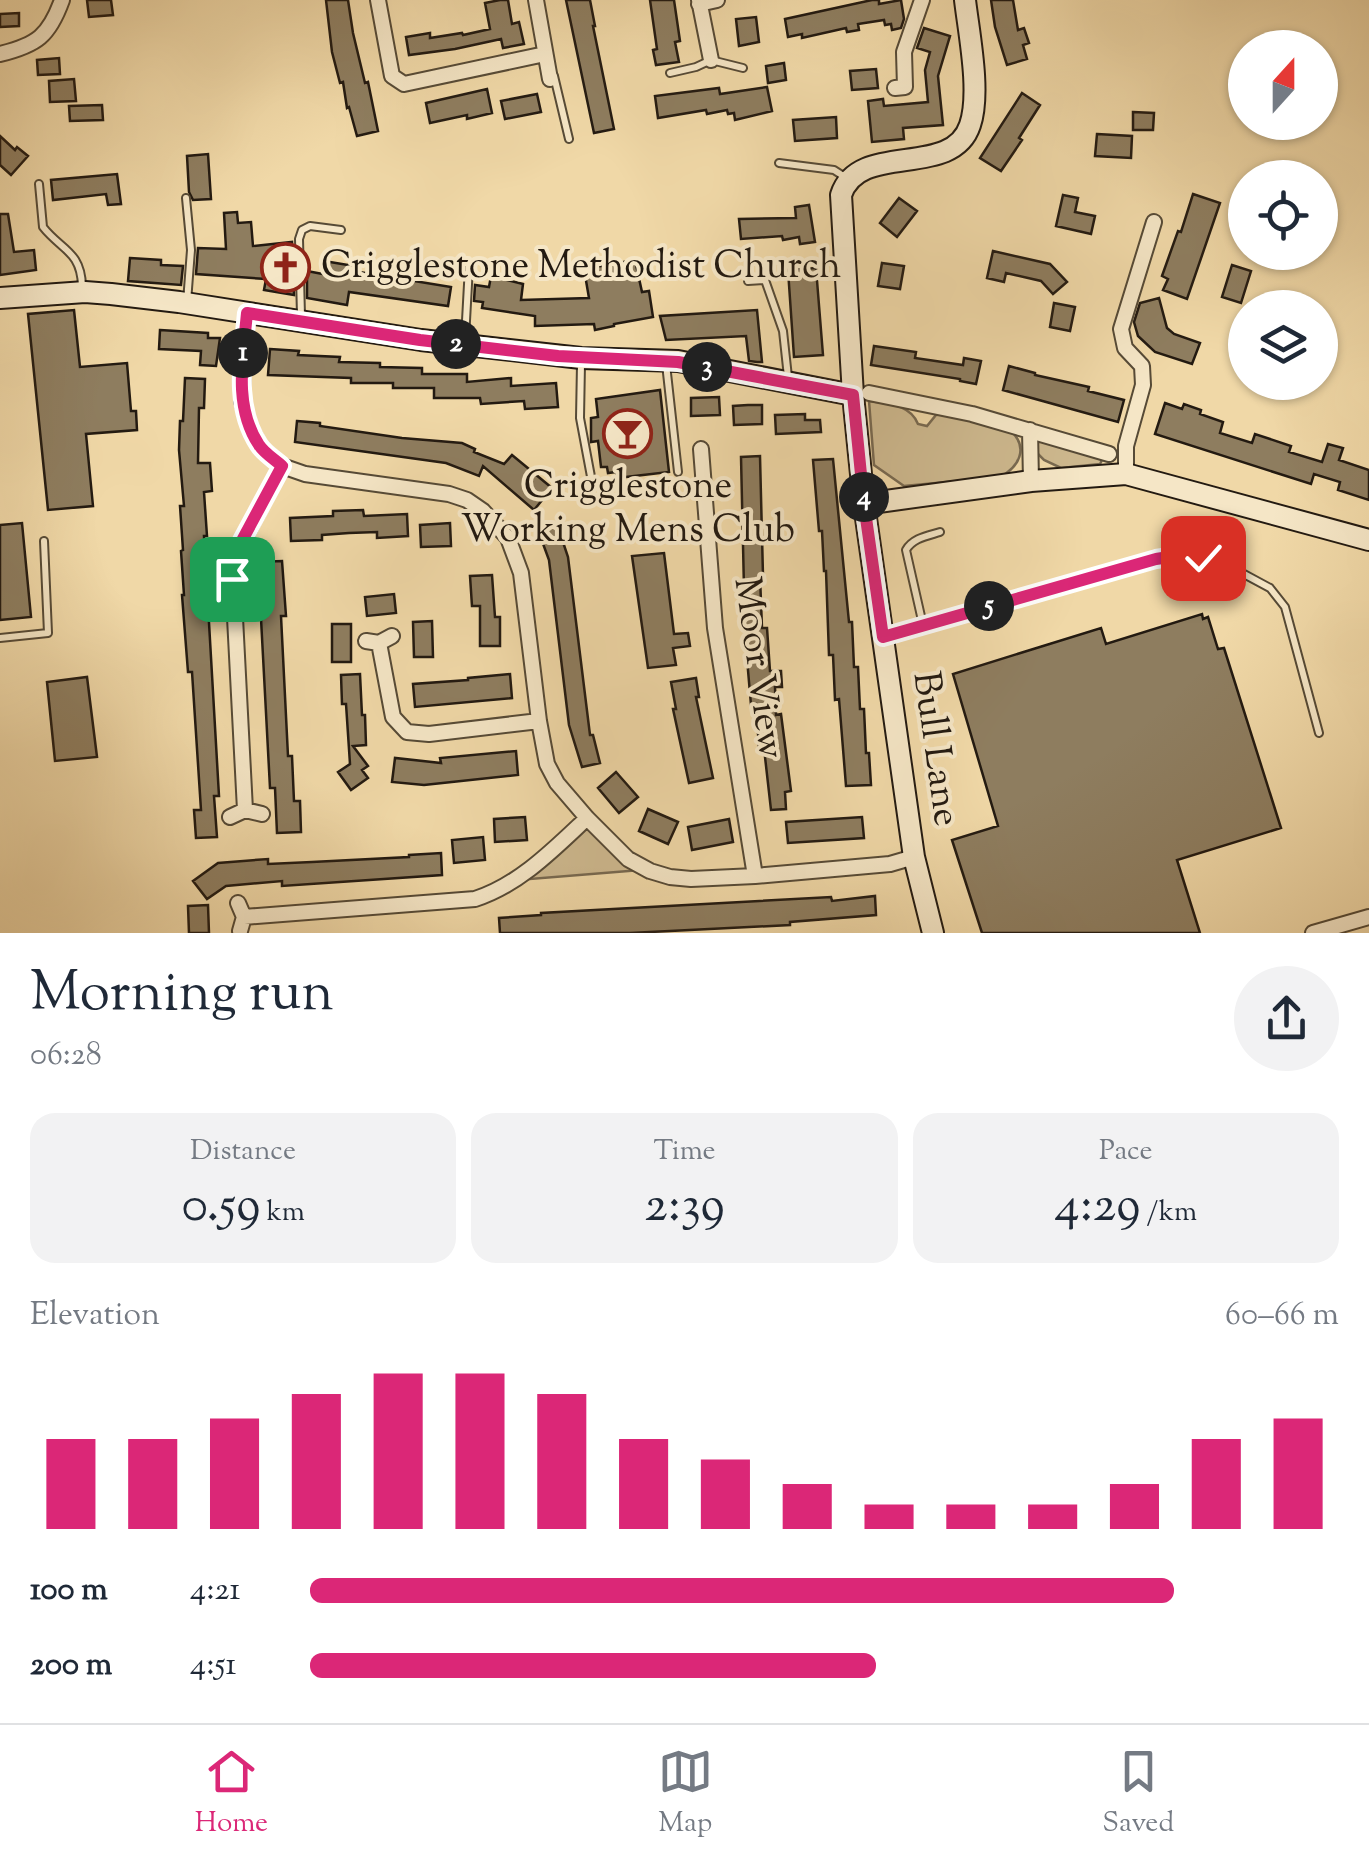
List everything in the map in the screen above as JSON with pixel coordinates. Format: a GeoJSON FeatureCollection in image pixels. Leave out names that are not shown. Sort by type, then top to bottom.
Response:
{"type":"FeatureCollection","features":[{"type":"Feature","properties":{"kind":"street"},"geometry":{"type":"LineString","coordinates":[[0,54],[38,40],[54,23],[62,0]]}},
{"type":"Feature","properties":{"kind":"street"},"geometry":{"type":"LineString","coordinates":[[378,0],[392,76],[404,84],[545,54]]}},
{"type":"Feature","properties":{"kind":"street"},"geometry":{"type":"LineString","coordinates":[[536,0],[549,76]]}},
{"type":"Feature","properties":{"kind":"street"},"geometry":{"type":"LineString","coordinates":[[711,60],[699,2],[717,0]]}},
{"type":"Feature","properties":{"kind":"street"},"geometry":{"type":"LineString","coordinates":[[896,88],[905,87],[904,52],[922,0]]}},
{"type":"Feature","properties":{"kind":"street"},"geometry":{"type":"LineString","coordinates":[[848,179],[871,167],[948,150],[965,135],[970,126],[974,92],[965,0]]}},
{"type":"Feature","properties":{"kind":"street","name":"Bull Lane"},"geometry":{"type":"LineString","coordinates":[[848,179],[841,194],[841,206],[861,394],[864,504],[914,858],[934,933]]}},
{"type":"Feature","properties":{"kind":"street"},"geometry":{"type":"LineString","coordinates":[[1126,474],[1126,446],[1143,385],[1142,366],[1125,348],[1121,329],[1154,222]]}},
{"type":"Feature","properties":{"kind":"street"},"geometry":{"type":"LineString","coordinates":[[1135,280],[1152,286]]}},
{"type":"Feature","properties":{"kind":"street"},"geometry":{"type":"LineString","coordinates":[[0,298],[82,292],[112,294],[464,345],[581,358],[665,360],[788,384],[925,403],[1109,454]]}},
{"type":"Feature","properties":{"kind":"street"},"geometry":{"type":"LineString","coordinates":[[247,313],[242,401],[261,448],[282,466],[305,474],[449,494],[467,500],[508,538],[521,573],[538,721],[548,764],[586,818],[628,859],[650,871],[691,879],[890,864],[914,858]]}},
{"type":"Feature","properties":{"kind":"street"},"geometry":{"type":"LineString","coordinates":[[922,421],[925,403]]}},
{"type":"Feature","properties":{"kind":"street"},"geometry":{"type":"LineString","coordinates":[[1030,430],[1031,481]]}},
{"type":"Feature","properties":{"kind":"street","name":"Moor View"},"geometry":{"type":"LineString","coordinates":[[701,449],[715,628],[755,876]]}},
{"type":"Feature","properties":{"kind":"street"},"geometry":{"type":"LineString","coordinates":[[703,468],[719,465]]}},
{"type":"Feature","properties":{"kind":"street"},"geometry":{"type":"LineString","coordinates":[[245,810],[232,579],[238,548],[282,466]]}},
{"type":"Feature","properties":{"kind":"street"},"geometry":{"type":"LineString","coordinates":[[864,504],[1031,481],[1126,474],[1369,540]]}},
{"type":"Feature","properties":{"kind":"street"},"geometry":{"type":"LineString","coordinates":[[379,640],[393,717],[407,732],[429,734],[538,721]]}},
{"type":"Feature","properties":{"kind":"street"},"geometry":{"type":"LineString","coordinates":[[230,818],[245,810],[262,814]]}},
{"type":"Feature","properties":{"kind":"street"},"geometry":{"type":"LineString","coordinates":[[240,917],[475,899],[492,894],[519,876],[586,818]]}},
{"type":"Feature","properties":{"kind":"street"},"geometry":{"type":"LineString","coordinates":[[1312,933],[1369,917]]}},
{"type":"Feature","properties":{"kind":"lane"},"geometry":{"type":"LineString","coordinates":[[670,73],[696,68],[711,60],[743,68]]}},
{"type":"Feature","properties":{"kind":"lane"},"geometry":{"type":"LineString","coordinates":[[549,76],[556,77],[570,139]]}},
{"type":"Feature","properties":{"kind":"lane"},"geometry":{"type":"LineString","coordinates":[[778,163],[834,170],[848,179]]}},
{"type":"Feature","properties":{"kind":"lane"},"geometry":{"type":"LineString","coordinates":[[39,184],[43,227],[74,256],[82,292]]}},
{"type":"Feature","properties":{"kind":"lane"},"geometry":{"type":"LineString","coordinates":[[186,198],[191,250],[187,303]]}},
{"type":"Feature","properties":{"kind":"lane"},"geometry":{"type":"LineString","coordinates":[[302,321],[302,230],[310,226],[341,230]]}},
{"type":"Feature","properties":{"kind":"lane"},"geometry":{"type":"LineString","coordinates":[[464,345],[469,266]]}},
{"type":"Feature","properties":{"kind":"lane"},"geometry":{"type":"LineString","coordinates":[[748,281],[765,280],[783,332],[788,384]]}},
{"type":"Feature","properties":{"kind":"lane"},"geometry":{"type":"LineString","coordinates":[[581,358],[580,418],[592,482]]}},
{"type":"Feature","properties":{"kind":"lane"},"geometry":{"type":"LineString","coordinates":[[665,360],[678,472]]}},
{"type":"Feature","properties":{"kind":"lane"},"geometry":{"type":"LineString","coordinates":[[923,625],[906,550],[920,538],[940,532]]}},
{"type":"Feature","properties":{"kind":"lane"},"geometry":{"type":"LineString","coordinates":[[0,638],[48,633],[44,541]]}},
{"type":"Feature","properties":{"kind":"lane"},"geometry":{"type":"LineString","coordinates":[[883,637],[1156,559],[1182,555],[1203,558],[1229,566],[1270,588],[1285,607],[1319,732]]}},
{"type":"Feature","properties":{"kind":"shaded area"},"geometry":{"type":"Polygon","coordinates":[[[869,401],[904,409],[918,424],[927,426],[936,415],[944,414],[1011,431],[1020,444],[1017,463],[1000,477],[904,486],[874,465],[869,401]]]}},
{"type":"Feature","properties":{"kind":"shaded area"},"geometry":{"type":"Polygon","coordinates":[[[1042,440],[1102,460],[1100,464],[1061,468],[1036,452],[1036,442],[1042,440]]]}},
{"type":"Feature","properties":{"kind":"shaded area"},"geometry":{"type":"Polygon","coordinates":[[[586,822],[641,870],[518,880],[586,822]]]}},
{"type":"Feature","properties":{"kind":"building"},"geometry":{"type":"Polygon","coordinates":[[[87,0],[111,0],[113,15],[89,17],[87,0]]]}},
{"type":"Feature","properties":{"kind":"building"},"geometry":{"type":"Polygon","coordinates":[[[326,0],[348,0],[378,131],[357,136],[332,52],[326,0]]]}},
{"type":"Feature","properties":{"kind":"building"},"geometry":{"type":"Polygon","coordinates":[[[508,0],[512,24],[519,22],[524,44],[503,48],[501,39],[409,55],[406,37],[430,33],[430,38],[463,35],[490,29],[485,3],[508,0]]]}},
{"type":"Feature","properties":{"kind":"building"},"geometry":{"type":"Polygon","coordinates":[[[566,0],[590,0],[614,129],[594,133],[566,0]]]}},
{"type":"Feature","properties":{"kind":"building"},"geometry":{"type":"Polygon","coordinates":[[[650,0],[674,0],[679,62],[656,65],[650,0]]]}},
{"type":"Feature","properties":{"kind":"building"},"geometry":{"type":"Polygon","coordinates":[[[879,0],[879,4],[901,0],[901,28],[892,30],[884,20],[858,24],[859,30],[847,32],[846,28],[802,38],[802,34],[788,37],[785,19],[879,0]]]}},
{"type":"Feature","properties":{"kind":"building"},"geometry":{"type":"Polygon","coordinates":[[[991,0],[1013,0],[1018,30],[1024,28],[1029,43],[1023,45],[1027,59],[1007,65],[991,0]]]}},
{"type":"Feature","properties":{"kind":"building"},"geometry":{"type":"Polygon","coordinates":[[[19,13],[19,26],[0,27],[0,14],[19,13]]]}},
{"type":"Feature","properties":{"kind":"building"},"geometry":{"type":"Polygon","coordinates":[[[756,17],[759,42],[739,46],[736,19],[756,17]]]}},
{"type":"Feature","properties":{"kind":"building"},"geometry":{"type":"Polygon","coordinates":[[[924,28],[950,36],[938,76],[943,125],[903,128],[904,139],[872,142],[868,101],[883,99],[884,106],[928,102],[925,70],[930,52],[917,48],[924,28]]]}},
{"type":"Feature","properties":{"kind":"building"},"geometry":{"type":"Polygon","coordinates":[[[59,58],[60,74],[38,75],[37,60],[59,58]]]}},
{"type":"Feature","properties":{"kind":"building"},"geometry":{"type":"Polygon","coordinates":[[[784,63],[786,80],[768,83],[766,66],[784,63]]]}},
{"type":"Feature","properties":{"kind":"building"},"geometry":{"type":"Polygon","coordinates":[[[876,69],[878,88],[852,90],[850,71],[876,69]]]}},
{"type":"Feature","properties":{"kind":"building"},"geometry":{"type":"Polygon","coordinates":[[[74,79],[76,101],[50,102],[49,81],[74,79]]]}},
{"type":"Feature","properties":{"kind":"building"},"geometry":{"type":"Polygon","coordinates":[[[767,87],[772,111],[735,120],[734,113],[728,114],[727,110],[658,118],[655,96],[719,88],[720,94],[767,87]]]}},
{"type":"Feature","properties":{"kind":"building"},"geometry":{"type":"Polygon","coordinates":[[[487,89],[492,113],[430,123],[426,103],[487,89]]]}},
{"type":"Feature","properties":{"kind":"building"},"geometry":{"type":"Polygon","coordinates":[[[1022,93],[1040,105],[1001,171],[980,158],[1022,93]]]}},
{"type":"Feature","properties":{"kind":"building"},"geometry":{"type":"Polygon","coordinates":[[[537,94],[541,112],[505,119],[501,101],[537,94]]]}},
{"type":"Feature","properties":{"kind":"building"},"geometry":{"type":"Polygon","coordinates":[[[102,105],[103,120],[70,121],[69,106],[102,105]]]}},
{"type":"Feature","properties":{"kind":"building"},"geometry":{"type":"Polygon","coordinates":[[[1133,112],[1154,113],[1153,130],[1133,130],[1133,112]]]}},
{"type":"Feature","properties":{"kind":"building"},"geometry":{"type":"Polygon","coordinates":[[[836,117],[837,138],[795,141],[793,120],[836,117]]]}},
{"type":"Feature","properties":{"kind":"building"},"geometry":{"type":"Polygon","coordinates":[[[1097,134],[1132,136],[1131,158],[1095,156],[1097,134]]]}},
{"type":"Feature","properties":{"kind":"building"},"geometry":{"type":"Polygon","coordinates":[[[0,136],[28,156],[11,175],[0,165],[0,136]]]}},
{"type":"Feature","properties":{"kind":"building"},"geometry":{"type":"Polygon","coordinates":[[[208,154],[211,199],[193,200],[187,156],[208,154]]]}},
{"type":"Feature","properties":{"kind":"building"},"geometry":{"type":"Polygon","coordinates":[[[117,174],[121,204],[108,205],[106,194],[53,200],[51,180],[117,174]]]}},
{"type":"Feature","properties":{"kind":"building"},"geometry":{"type":"Polygon","coordinates":[[[1193,194],[1220,203],[1187,299],[1163,290],[1168,279],[1162,276],[1193,194]]]}},
{"type":"Feature","properties":{"kind":"building"},"geometry":{"type":"Polygon","coordinates":[[[1063,195],[1078,198],[1075,212],[1095,216],[1091,234],[1056,226],[1063,195]]]}},
{"type":"Feature","properties":{"kind":"building"},"geometry":{"type":"Polygon","coordinates":[[[899,198],[917,211],[897,237],[880,223],[899,198]]]}},
{"type":"Feature","properties":{"kind":"building"},"geometry":{"type":"Polygon","coordinates":[[[809,205],[815,242],[800,244],[799,237],[783,240],[782,236],[741,239],[739,219],[796,218],[795,207],[809,205]]]}},
{"type":"Feature","properties":{"kind":"building"},"geometry":{"type":"Polygon","coordinates":[[[237,212],[238,223],[251,222],[253,246],[292,242],[294,295],[264,290],[266,279],[196,274],[198,248],[226,249],[224,213],[237,212]]]}},
{"type":"Feature","properties":{"kind":"building"},"geometry":{"type":"Polygon","coordinates":[[[0,214],[8,214],[14,252],[34,250],[36,270],[0,275],[0,214]]]}},
{"type":"Feature","properties":{"kind":"building"},"geometry":{"type":"Polygon","coordinates":[[[993,251],[1050,264],[1067,282],[1053,294],[1041,281],[1006,273],[1004,282],[987,278],[993,251]]]}},
{"type":"Feature","properties":{"kind":"building"},"geometry":{"type":"Polygon","coordinates":[[[130,258],[183,266],[181,285],[128,281],[130,258]]]}},
{"type":"Feature","properties":{"kind":"building"},"geometry":{"type":"Polygon","coordinates":[[[635,260],[642,292],[649,291],[653,317],[595,330],[594,324],[535,326],[535,316],[482,308],[483,302],[474,301],[475,285],[489,287],[491,276],[523,284],[521,300],[589,298],[584,269],[635,260]]]}},
{"type":"Feature","properties":{"kind":"building"},"geometry":{"type":"Polygon","coordinates":[[[330,262],[354,266],[353,271],[451,287],[448,306],[349,292],[347,305],[307,298],[307,271],[328,275],[330,262]]]}},
{"type":"Feature","properties":{"kind":"building"},"geometry":{"type":"Polygon","coordinates":[[[882,263],[904,266],[900,289],[878,286],[882,263]]]}},
{"type":"Feature","properties":{"kind":"building"},"geometry":{"type":"Polygon","coordinates":[[[816,268],[823,355],[794,357],[788,270],[816,268]]]}},
{"type":"Feature","properties":{"kind":"building"},"geometry":{"type":"Polygon","coordinates":[[[1230,270],[1251,271],[1245,290],[1228,290],[1228,299],[1222,297],[1230,270]]]}},
{"type":"Feature","properties":{"kind":"building"},"geometry":{"type":"Polygon","coordinates":[[[1159,298],[1167,328],[1200,343],[1192,364],[1155,352],[1138,336],[1134,322],[1140,303],[1159,298]]]}},
{"type":"Feature","properties":{"kind":"building"},"geometry":{"type":"Polygon","coordinates":[[[1054,303],[1075,307],[1070,331],[1050,327],[1054,303]]]}},
{"type":"Feature","properties":{"kind":"building"},"geometry":{"type":"Polygon","coordinates":[[[74,310],[80,367],[127,363],[131,411],[136,411],[137,430],[86,434],[93,506],[48,510],[28,314],[74,310]]]}},
{"type":"Feature","properties":{"kind":"building"},"geometry":{"type":"Polygon","coordinates":[[[757,310],[762,362],[749,361],[746,336],[666,340],[660,316],[757,310]]]}},
{"type":"Feature","properties":{"kind":"building"},"geometry":{"type":"Polygon","coordinates":[[[160,330],[208,333],[208,338],[220,338],[216,366],[200,365],[201,351],[159,349],[160,330]]]}},
{"type":"Feature","properties":{"kind":"building"},"geometry":{"type":"Polygon","coordinates":[[[874,346],[916,352],[915,358],[963,365],[964,358],[981,361],[976,384],[871,365],[874,346]]]}},
{"type":"Feature","properties":{"kind":"building"},"geometry":{"type":"Polygon","coordinates":[[[270,349],[340,357],[339,362],[422,368],[422,374],[467,374],[467,382],[511,378],[511,386],[556,383],[558,407],[525,409],[524,401],[481,404],[480,398],[434,398],[434,388],[351,383],[351,378],[268,375],[270,349]]]}},
{"type":"Feature","properties":{"kind":"building"},"geometry":{"type":"Polygon","coordinates":[[[1009,366],[1124,400],[1118,422],[1003,390],[1009,366]]]}},
{"type":"Feature","properties":{"kind":"building"},"geometry":{"type":"Polygon","coordinates":[[[185,378],[205,379],[204,408],[199,408],[198,463],[210,463],[212,491],[204,492],[204,536],[219,796],[214,796],[217,837],[196,838],[194,810],[201,810],[192,672],[188,672],[182,595],[180,506],[184,506],[179,450],[185,378]]]}},
{"type":"Feature","properties":{"kind":"building","name":"Crigglestone Working Mens Club"},"geometry":{"type":"Polygon","coordinates":[[[660,390],[669,472],[617,478],[616,472],[608,473],[607,467],[601,467],[598,441],[591,442],[591,418],[598,417],[596,399],[660,390]]]}},
{"type":"Feature","properties":{"kind":"building"},"geometry":{"type":"Polygon","coordinates":[[[719,397],[720,415],[691,416],[691,398],[719,397]]]}},
{"type":"Feature","properties":{"kind":"building"},"geometry":{"type":"Polygon","coordinates":[[[1165,403],[1182,409],[1184,404],[1223,422],[1220,433],[1252,443],[1255,434],[1291,446],[1289,452],[1322,462],[1328,444],[1343,448],[1339,460],[1369,470],[1369,500],[1338,490],[1340,482],[1314,474],[1311,484],[1155,434],[1165,403]]]}},
{"type":"Feature","properties":{"kind":"building"},"geometry":{"type":"Polygon","coordinates":[[[762,405],[762,424],[734,425],[733,406],[762,405]]]}},
{"type":"Feature","properties":{"kind":"building"},"geometry":{"type":"Polygon","coordinates":[[[805,414],[805,420],[820,420],[821,432],[776,434],[775,415],[805,414]]]}},
{"type":"Feature","properties":{"kind":"building"},"geometry":{"type":"Polygon","coordinates":[[[297,421],[462,443],[504,464],[512,455],[552,488],[534,510],[483,466],[479,476],[446,463],[295,442],[297,421]]]}},
{"type":"Feature","properties":{"kind":"building"},"geometry":{"type":"Polygon","coordinates":[[[760,456],[762,628],[767,628],[770,671],[781,671],[782,687],[775,687],[776,715],[781,714],[791,791],[785,792],[786,809],[771,810],[764,748],[759,748],[756,704],[751,705],[741,589],[741,457],[760,456]]]}},
{"type":"Feature","properties":{"kind":"building"},"geometry":{"type":"Polygon","coordinates":[[[833,459],[854,667],[858,667],[871,785],[846,786],[839,699],[835,700],[833,655],[829,655],[826,571],[813,460],[833,459]]]}},
{"type":"Feature","properties":{"kind":"building"},"geometry":{"type":"Polygon","coordinates":[[[363,510],[364,516],[407,514],[408,536],[377,538],[377,532],[349,533],[322,535],[322,540],[291,541],[290,518],[363,510]]]}},
{"type":"Feature","properties":{"kind":"building"},"geometry":{"type":"Polygon","coordinates":[[[22,523],[31,617],[0,620],[0,525],[22,523]]]}},
{"type":"Feature","properties":{"kind":"building"},"geometry":{"type":"Polygon","coordinates":[[[450,523],[451,546],[421,547],[420,525],[450,523]]]}},
{"type":"Feature","properties":{"kind":"building"},"geometry":{"type":"Polygon","coordinates":[[[557,524],[568,557],[590,735],[600,763],[582,767],[569,725],[549,560],[538,530],[557,524]]]}},
{"type":"Feature","properties":{"kind":"building"},"geometry":{"type":"Polygon","coordinates":[[[664,553],[674,634],[688,633],[690,646],[673,648],[676,665],[648,668],[632,556],[664,553]]]}},
{"type":"Feature","properties":{"kind":"building"},"geometry":{"type":"Polygon","coordinates":[[[282,561],[288,756],[292,756],[294,801],[300,801],[301,832],[277,833],[275,788],[270,788],[258,562],[282,561]]]}},
{"type":"Feature","properties":{"kind":"building"},"geometry":{"type":"Polygon","coordinates":[[[492,575],[495,617],[500,617],[500,646],[480,646],[480,606],[472,606],[470,576],[492,575]]]}},
{"type":"Feature","properties":{"kind":"building"},"geometry":{"type":"Polygon","coordinates":[[[394,594],[396,613],[367,616],[365,597],[394,594]]]}},
{"type":"Feature","properties":{"kind":"building"},"geometry":{"type":"Polygon","coordinates":[[[1202,614],[1203,619],[1208,617],[1218,649],[1224,648],[1281,828],[1177,860],[1200,933],[982,933],[952,840],[998,826],[953,674],[1101,628],[1106,644],[1202,614]]]}},
{"type":"Feature","properties":{"kind":"building"},"geometry":{"type":"Polygon","coordinates":[[[432,621],[433,657],[414,657],[413,622],[432,621]]]}},
{"type":"Feature","properties":{"kind":"building"},"geometry":{"type":"Polygon","coordinates":[[[332,624],[351,624],[351,662],[332,662],[332,624]]]}},
{"type":"Feature","properties":{"kind":"building"},"geometry":{"type":"Polygon","coordinates":[[[360,674],[366,745],[353,746],[368,766],[362,770],[368,778],[351,790],[338,772],[350,764],[341,675],[360,674]]]}},
{"type":"Feature","properties":{"kind":"building"},"geometry":{"type":"Polygon","coordinates":[[[510,674],[512,698],[415,707],[413,684],[510,674]]]}},
{"type":"Feature","properties":{"kind":"building"},"geometry":{"type":"Polygon","coordinates":[[[87,677],[97,757],[55,761],[47,682],[87,677]]]}},
{"type":"Feature","properties":{"kind":"building"},"geometry":{"type":"Polygon","coordinates":[[[696,678],[696,697],[713,778],[689,783],[671,682],[696,678]]]}},
{"type":"Feature","properties":{"kind":"building"},"geometry":{"type":"Polygon","coordinates":[[[516,751],[518,775],[424,785],[392,782],[395,758],[441,763],[440,758],[516,751]]]}},
{"type":"Feature","properties":{"kind":"building"},"geometry":{"type":"Polygon","coordinates":[[[616,772],[638,797],[619,813],[598,788],[616,772]]]}},
{"type":"Feature","properties":{"kind":"building"},"geometry":{"type":"Polygon","coordinates":[[[648,809],[678,822],[668,844],[639,831],[648,809]]]}},
{"type":"Feature","properties":{"kind":"building"},"geometry":{"type":"Polygon","coordinates":[[[525,817],[527,840],[495,842],[494,819],[525,817]]]}},
{"type":"Feature","properties":{"kind":"building"},"geometry":{"type":"Polygon","coordinates":[[[862,817],[864,838],[788,843],[786,822],[862,817]]]}},
{"type":"Feature","properties":{"kind":"building"},"geometry":{"type":"Polygon","coordinates":[[[729,819],[733,842],[692,850],[688,827],[729,819]]]}},
{"type":"Feature","properties":{"kind":"building"},"geometry":{"type":"Polygon","coordinates":[[[483,837],[485,860],[454,863],[452,840],[483,837]]]}},
{"type":"Feature","properties":{"kind":"building"},"geometry":{"type":"Polygon","coordinates":[[[441,853],[442,875],[226,886],[207,899],[193,881],[218,863],[268,859],[268,864],[441,853]]]}},
{"type":"Feature","properties":{"kind":"building"},"geometry":{"type":"Polygon","coordinates":[[[875,896],[876,915],[790,925],[630,933],[500,933],[499,918],[541,913],[875,896]]]}},
{"type":"Feature","properties":{"kind":"building"},"geometry":{"type":"Polygon","coordinates":[[[208,905],[209,933],[189,933],[188,906],[208,905]]]}},
{"type":"Feature","properties":{"kind":"place","name":"Crigglestone Methodist Church"},"geometry":{"type":"Point","coordinates":[286,268]}},
{"type":"Feature","properties":{"kind":"place","name":"Crigglestone Working Mens Club"},"geometry":{"type":"Point","coordinates":[628,434]}},
{"type":"Feature","properties":{"kind":"route"},"geometry":{"type":"LineString","coordinates":[[232,579],[238,548],[282,466],[261,448],[242,401],[247,313],[420,340],[558,356],[678,362],[853,395],[883,637],[1156,559],[1182,555],[1203,558]]}}]}
